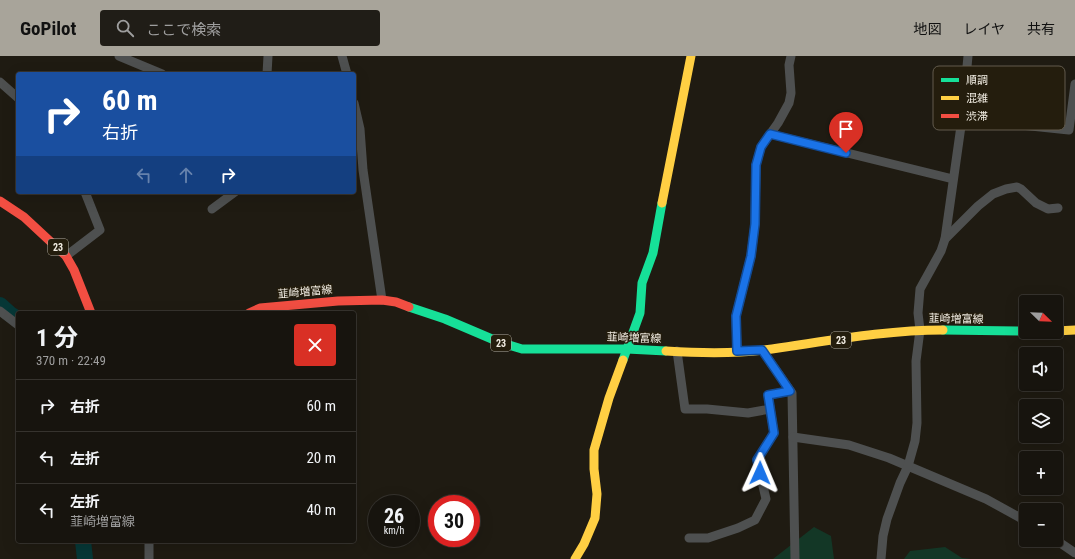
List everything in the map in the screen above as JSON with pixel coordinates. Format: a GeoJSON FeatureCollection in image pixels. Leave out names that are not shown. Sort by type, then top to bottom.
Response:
{"type":"FeatureCollection","features":[{"type":"Feature","properties":{"kind":"main road"},"geometry":{"type":"LineString","coordinates":[[575,559],[584,544],[595,518],[597,494],[594,469],[594,450],[609,398],[640,313],[642,283],[653,253],[666,178],[691,56]]}},
{"type":"Feature","properties":{"kind":"main road","name":"23"},"geometry":{"type":"LineString","coordinates":[[0,201],[24,217],[66,256],[74,270],[90,311]]}},
{"type":"Feature","properties":{"kind":"main road","name":"韮崎増富線"},"geometry":{"type":"LineString","coordinates":[[253,311],[260,308],[286,305],[338,301],[382,300],[396,302],[445,319],[499,342],[522,349],[627,349],[703,352],[737,351],[762,350],[854,337],[920,330],[1019,331]]}},
{"type":"Feature","properties":{"kind":"main road"},"geometry":{"type":"LineString","coordinates":[[1063,331],[1075,330]]}},
{"type":"Feature","properties":{"kind":"street"},"geometry":{"type":"LineString","coordinates":[[119,56],[157,72]]}},
{"type":"Feature","properties":{"kind":"street"},"geometry":{"type":"LineString","coordinates":[[267,72],[268,56]]}},
{"type":"Feature","properties":{"kind":"street"},"geometry":{"type":"LineString","coordinates":[[342,56],[346,72]]}},
{"type":"Feature","properties":{"kind":"street"},"geometry":{"type":"LineString","coordinates":[[737,351],[736,316],[751,256],[755,224],[756,165],[761,147],[778,123],[789,103],[791,93],[791,56]]}},
{"type":"Feature","properties":{"kind":"street"},"geometry":{"type":"LineString","coordinates":[[967,66],[968,56]]}},
{"type":"Feature","properties":{"kind":"street"},"geometry":{"type":"LineString","coordinates":[[0,82],[16,96]]}},
{"type":"Feature","properties":{"kind":"street"},"geometry":{"type":"LineString","coordinates":[[1065,130],[1069,130],[1075,84]]}},
{"type":"Feature","properties":{"kind":"street"},"geometry":{"type":"LineString","coordinates":[[356,112],[360,129],[363,170],[382,300]]}},
{"type":"Feature","properties":{"kind":"street"},"geometry":{"type":"LineString","coordinates":[[881,559],[887,519],[908,466],[915,441],[917,416],[916,361],[920,330],[918,313],[920,289],[941,251],[945,239],[961,130]]}},
{"type":"Feature","properties":{"kind":"street"},"geometry":{"type":"LineString","coordinates":[[770,134],[954,179]]}},
{"type":"Feature","properties":{"kind":"street"},"geometry":{"type":"LineString","coordinates":[[945,239],[978,206],[993,194],[1006,189],[1017,187],[1036,203],[1048,209],[1058,208]]}},
{"type":"Feature","properties":{"kind":"street"},"geometry":{"type":"LineString","coordinates":[[66,256],[100,230],[86,194]]}},
{"type":"Feature","properties":{"kind":"street"},"geometry":{"type":"LineString","coordinates":[[212,209],[232,194]]}},
{"type":"Feature","properties":{"kind":"street"},"geometry":{"type":"LineString","coordinates":[[0,311],[16,323]]}},
{"type":"Feature","properties":{"kind":"street"},"geometry":{"type":"LineString","coordinates":[[762,350],[792,393],[795,559]]}},
{"type":"Feature","properties":{"kind":"street"},"geometry":{"type":"LineString","coordinates":[[677,351],[685,409],[707,408],[748,413],[770,409]]}},
{"type":"Feature","properties":{"kind":"street"},"geometry":{"type":"LineString","coordinates":[[689,538],[708,538],[738,528],[755,520],[766,499],[757,460],[774,433],[768,395],[790,391]]}},
{"type":"Feature","properties":{"kind":"street"},"geometry":{"type":"LineString","coordinates":[[793,437],[849,445],[889,458],[986,499],[1019,517]]}},
{"type":"Feature","properties":{"kind":"street"},"geometry":{"type":"LineString","coordinates":[[149,543],[149,559]]}},
{"type":"Feature","properties":{"kind":"street"},"geometry":{"type":"LineString","coordinates":[[1063,545],[1075,553]]}},
{"type":"Feature","properties":{"kind":"green space"},"geometry":{"type":"Polygon","coordinates":[[[814,527],[831,536],[834,559],[773,559],[814,527]]]}},
{"type":"Feature","properties":{"kind":"green space"},"geometry":{"type":"Polygon","coordinates":[[[945,547],[962,558],[971,559],[904,559],[910,551],[945,547]]]}},
{"type":"Feature","properties":{"kind":"waterway"},"geometry":{"type":"LineString","coordinates":[[0,305],[16,318]]}},
{"type":"Feature","properties":{"kind":"waterway"},"geometry":{"type":"LineString","coordinates":[[83,543],[85,559]]}},
{"type":"Feature","properties":{"kind":"traffic: fast"},"geometry":{"type":"LineString","coordinates":[[623,360],[640,313],[642,283],[653,253],[662,203]]}},
{"type":"Feature","properties":{"kind":"traffic: fast"},"geometry":{"type":"LineString","coordinates":[[409,307],[445,319],[499,342],[522,349],[627,349],[666,351]]}},
{"type":"Feature","properties":{"kind":"traffic: fast"},"geometry":{"type":"LineString","coordinates":[[943,330],[1019,331]]}},
{"type":"Feature","properties":{"kind":"traffic: slow"},"geometry":{"type":"LineString","coordinates":[[662,203],[691,56]]}},
{"type":"Feature","properties":{"kind":"traffic: slow"},"geometry":{"type":"LineString","coordinates":[[666,351],[715,353],[739,352],[764,350],[876,334],[943,330]]}},
{"type":"Feature","properties":{"kind":"traffic: slow"},"geometry":{"type":"LineString","coordinates":[[1063,331],[1075,330]]}},
{"type":"Feature","properties":{"kind":"traffic: slow"},"geometry":{"type":"LineString","coordinates":[[575,559],[584,544],[595,518],[597,494],[594,469],[594,450],[609,398],[623,360]]}},
{"type":"Feature","properties":{"kind":"traffic: jam"},"geometry":{"type":"LineString","coordinates":[[0,201],[24,217],[66,256],[74,270],[90,311]]}},
{"type":"Feature","properties":{"kind":"traffic: jam"},"geometry":{"type":"LineString","coordinates":[[253,311],[260,308],[338,301],[382,300],[396,302],[409,307]]}},
{"type":"Feature","properties":{"kind":"route"},"geometry":{"type":"LineString","coordinates":[[760,473],[757,460],[774,433],[768,395],[790,391],[762,350],[737,351],[736,316],[751,256],[755,224],[754,190],[756,165],[761,147],[770,134],[846,153]]}}]}
